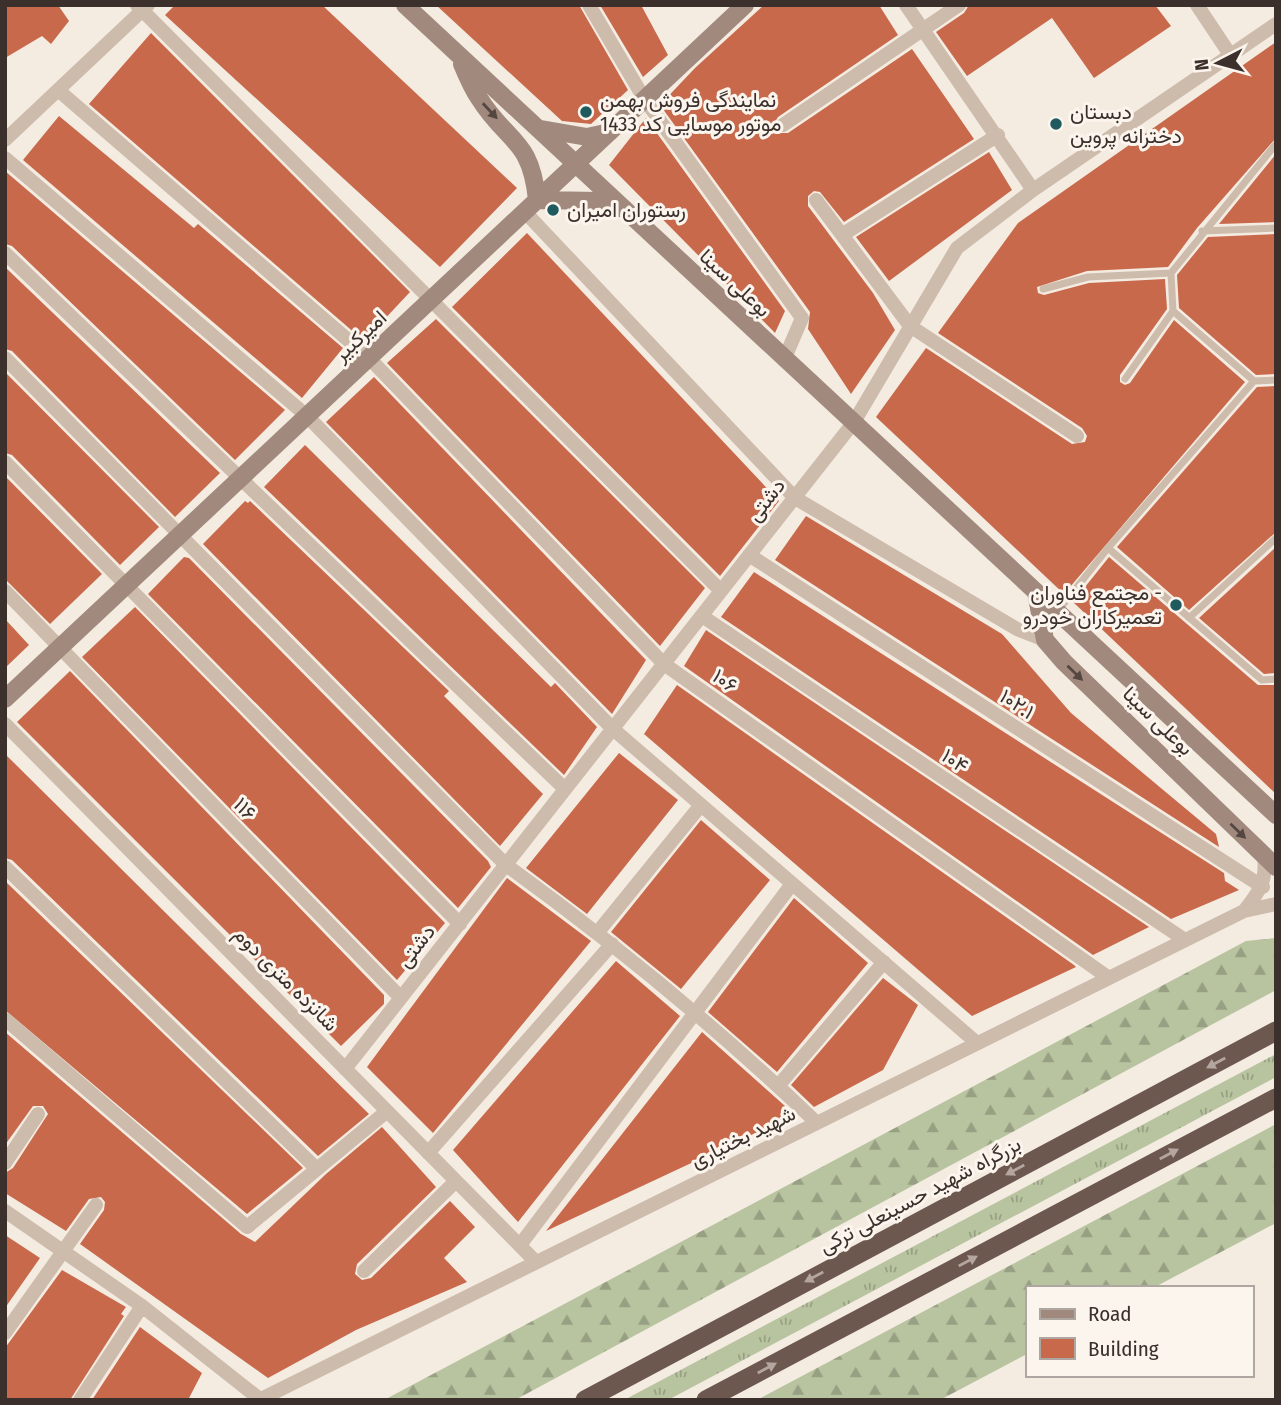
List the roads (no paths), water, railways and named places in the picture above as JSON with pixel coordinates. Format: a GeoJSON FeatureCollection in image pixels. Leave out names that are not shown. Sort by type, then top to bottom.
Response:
{"type":"FeatureCollection","features":[{"type":"Feature","properties":{"kind":"highway","name":"بزرگراه شهید حسینعلی ترکی"},"geometry":{"type":"LineString","coordinates":[[585,1400],[1276,1031]]}},
{"type":"Feature","properties":{"kind":"highway"},"geometry":{"type":"LineString","coordinates":[[706,1400],[1276,1098]]}},
{"type":"Feature","properties":{"kind":"main road","name":"بوعلی سینا"},"geometry":{"type":"LineString","coordinates":[[405,5],[1276,815]]}},
{"type":"Feature","properties":{"kind":"main road","name":"امیرکبیر"},"geometry":{"type":"LineString","coordinates":[[5,699],[745,5]]}},
{"type":"Feature","properties":{"kind":"main road"},"geometry":{"type":"LineString","coordinates":[[456,53],[480,100],[526,153],[534,176],[531,206],[599,201],[624,210]]}},
{"type":"Feature","properties":{"kind":"main road"},"geometry":{"type":"LineString","coordinates":[[535,127],[561,135],[587,137],[610,132]]}},
{"type":"Feature","properties":{"kind":"main road"},"geometry":{"type":"LineString","coordinates":[[1037,592],[1045,640]]}},
{"type":"Feature","properties":{"kind":"main road","name":"بوعلی سینا"},"geometry":{"type":"LineString","coordinates":[[1045,640],[1270,861]]}},
{"type":"Feature","properties":{"kind":"street"},"geometry":{"type":"LineString","coordinates":[[589,5],[645,100],[802,318],[784,360]]}},
{"type":"Feature","properties":{"kind":"street"},"geometry":{"type":"LineString","coordinates":[[906,5],[999,135],[1033,190]]}},
{"type":"Feature","properties":{"kind":"street"},"geometry":{"type":"LineString","coordinates":[[783,125],[959,5]]}},
{"type":"Feature","properties":{"kind":"street"},"geometry":{"type":"LineString","coordinates":[[1197,5],[1231,56]]}},
{"type":"Feature","properties":{"kind":"street"},"geometry":{"type":"LineString","coordinates":[[5,140],[143,7],[721,591]]}},
{"type":"Feature","properties":{"kind":"street","name":"دشتی"},"geometry":{"type":"LineString","coordinates":[[345,1069],[854,422],[957,248],[1033,190],[1276,24]]}},
{"type":"Feature","properties":{"kind":"street","name":"۱۰۶"},"geometry":{"type":"LineString","coordinates":[[58,90],[369,358],[664,664],[1109,978]]}},
{"type":"Feature","properties":{"kind":"street"},"geometry":{"type":"LineString","coordinates":[[842,235],[999,135]]}},
{"type":"Feature","properties":{"kind":"street"},"geometry":{"type":"LineString","coordinates":[[5,158],[307,416],[613,729],[978,1043]]}},
{"type":"Feature","properties":{"kind":"street"},"geometry":{"type":"LineString","coordinates":[[816,200],[910,326],[1077,436]]}},
{"type":"Feature","properties":{"kind":"street"},"geometry":{"type":"LineString","coordinates":[[531,206],[795,498],[1017,629],[1045,640]]}},
{"type":"Feature","properties":{"kind":"street"},"geometry":{"type":"LineString","coordinates":[[5,253],[565,789]]}},
{"type":"Feature","properties":{"kind":"street"},"geometry":{"type":"LineString","coordinates":[[5,358],[506,864],[598,932],[778,1086],[817,1123]]}},
{"type":"Feature","properties":{"kind":"street"},"geometry":{"type":"LineString","coordinates":[[5,462],[460,924]]}},
{"type":"Feature","properties":{"kind":"street","name":"۱۰۲.۱"},"geometry":{"type":"LineString","coordinates":[[749,555],[1263,887]]}},
{"type":"Feature","properties":{"kind":"street","name":"۱۱۶"},"geometry":{"type":"LineString","coordinates":[[5,591],[401,998]]}},
{"type":"Feature","properties":{"kind":"street","name":"۱۰۴"},"geometry":{"type":"LineString","coordinates":[[702,616],[1185,940]]}},
{"type":"Feature","properties":{"kind":"street","name":"شانزده متری دوم"},"geometry":{"type":"LineString","coordinates":[[5,724],[536,1262]]}},
{"type":"Feature","properties":{"kind":"street"},"geometry":{"type":"LineString","coordinates":[[598,932],[701,805]]}},
{"type":"Feature","properties":{"kind":"street"},"geometry":{"type":"LineString","coordinates":[[1244,911],[1263,887],[1270,861]]}},
{"type":"Feature","properties":{"kind":"street"},"geometry":{"type":"LineString","coordinates":[[5,867],[317,1169]]}},
{"type":"Feature","properties":{"kind":"street"},"geometry":{"type":"LineString","coordinates":[[520,1245],[792,884]]}},
{"type":"Feature","properties":{"kind":"street"},"geometry":{"type":"LineString","coordinates":[[1244,911],[1276,904]]}},
{"type":"Feature","properties":{"kind":"street","name":"شهید بختیاری"},"geometry":{"type":"LineString","coordinates":[[260,1400],[1244,911]]}},
{"type":"Feature","properties":{"kind":"street"},"geometry":{"type":"LineString","coordinates":[[428,1153],[612,944]]}},
{"type":"Feature","properties":{"kind":"street"},"geometry":{"type":"LineString","coordinates":[[778,1086],[884,962]]}},
{"type":"Feature","properties":{"kind":"street"},"geometry":{"type":"LineString","coordinates":[[5,1019],[247,1227],[386,1112]]}},
{"type":"Feature","properties":{"kind":"street"},"geometry":{"type":"LineString","coordinates":[[5,1163],[38,1114]]}},
{"type":"Feature","properties":{"kind":"street"},"geometry":{"type":"LineString","coordinates":[[364,1271],[456,1181]]}},
{"type":"Feature","properties":{"kind":"street"},"geometry":{"type":"LineString","coordinates":[[5,1333],[96,1205]]}},
{"type":"Feature","properties":{"kind":"street"},"geometry":{"type":"LineString","coordinates":[[5,1211],[142,1306],[260,1400]]}},
{"type":"Feature","properties":{"kind":"street"},"geometry":{"type":"LineString","coordinates":[[80,1400],[142,1306]]}},
{"type":"Feature","properties":{"kind":"lane"},"geometry":{"type":"LineString","coordinates":[[1125,379],[1173,311],[1171,273],[1202,231],[1276,144]]}},
{"type":"Feature","properties":{"kind":"lane"},"geometry":{"type":"LineString","coordinates":[[1202,231],[1276,228]]}},
{"type":"Feature","properties":{"kind":"lane"},"geometry":{"type":"LineString","coordinates":[[1042,289],[1087,276],[1171,273]]}},
{"type":"Feature","properties":{"kind":"lane"},"geometry":{"type":"LineString","coordinates":[[1173,311],[1254,381],[1276,380]]}},
{"type":"Feature","properties":{"kind":"lane"},"geometry":{"type":"LineString","coordinates":[[1045,640],[1058,612],[1108,548],[1254,381]]}},
{"type":"Feature","properties":{"kind":"lane"},"geometry":{"type":"LineString","coordinates":[[1189,618],[1276,537]]}},
{"type":"Feature","properties":{"kind":"lane"},"geometry":{"type":"LineString","coordinates":[[1108,548],[1262,680],[1276,679]]}},
{"type":"Feature","properties":{"kind":"place","name":"نمایندگی فروش بهمن موتور موسایی کد 1433"},"geometry":{"type":"Point","coordinates":[586,112]}},
{"type":"Feature","properties":{"kind":"place","name":"دبستان دخترانه پروین"},"geometry":{"type":"Point","coordinates":[1056,124]}},
{"type":"Feature","properties":{"kind":"place","name":"رستوران امیران"},"geometry":{"type":"Point","coordinates":[553,210]}},
{"type":"Feature","properties":{"kind":"place","name":"مجتمع فناوران - تعمیرکاران خودرو"},"geometry":{"type":"Point","coordinates":[1176,605]}}]}
